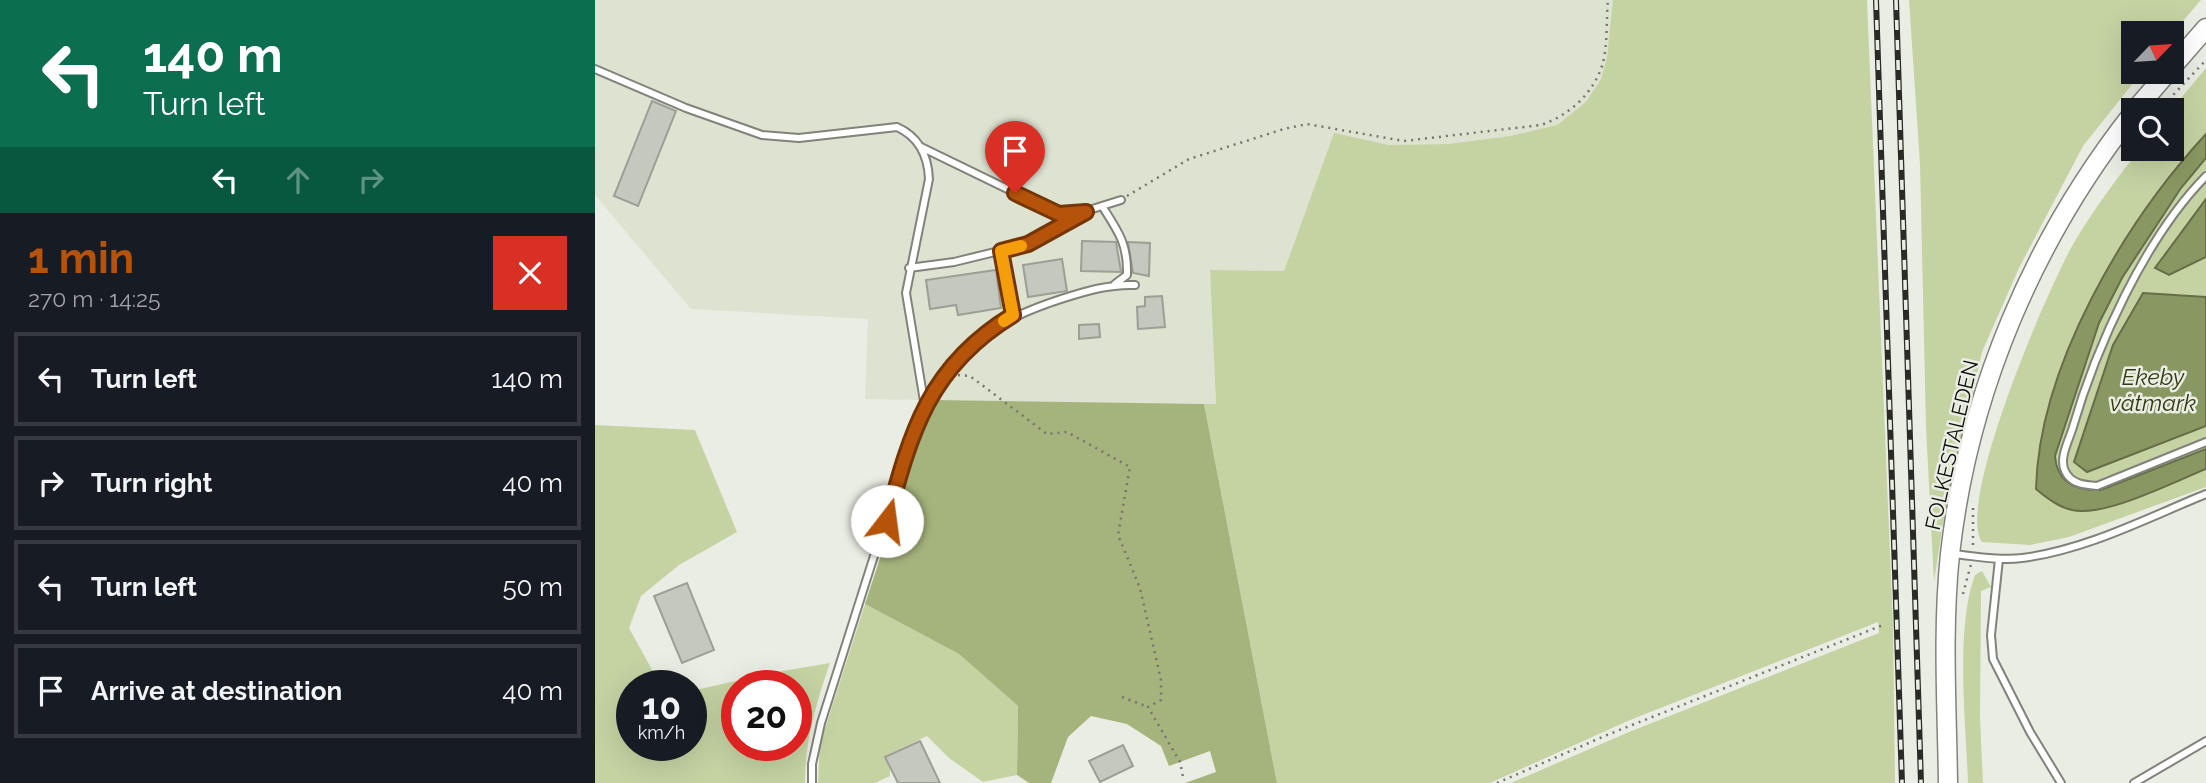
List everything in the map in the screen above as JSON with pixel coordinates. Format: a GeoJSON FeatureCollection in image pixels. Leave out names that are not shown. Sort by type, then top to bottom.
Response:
{"type":"FeatureCollection","features":[{"type":"Feature","properties":{"kind":"main road"},"geometry":{"type":"LineString","coordinates":[[2184,53],[2206,28]]}},
{"type":"Feature","properties":{"kind":"main road","name":"FOLKESTALEDEN"},"geometry":{"type":"LineString","coordinates":[[2146,98],[2158,84]]}},
{"type":"Feature","properties":{"kind":"main road","name":"FOLKESTALEDEN"},"geometry":{"type":"LineString","coordinates":[[1948,783],[1945,665],[1950,553],[1961,486],[1977,420],[2015,307],[2064,212],[2121,128]]}},
{"type":"Feature","properties":{"kind":"lane"},"geometry":{"type":"LineString","coordinates":[[595,69],[686,108],[762,135],[799,138],[897,127],[911,133],[928,162],[929,179],[909,268],[907,304],[925,407]]}},
{"type":"Feature","properties":{"kind":"lane"},"geometry":{"type":"LineString","coordinates":[[921,147],[1059,214],[1086,212]]}},
{"type":"Feature","properties":{"kind":"lane"},"geometry":{"type":"LineString","coordinates":[[2206,176],[2191,191],[2140,268],[2105,337],[2078,409],[2063,458],[2063,469],[2069,478],[2081,485],[2097,486],[2206,442]]}},
{"type":"Feature","properties":{"kind":"lane"},"geometry":{"type":"LineString","coordinates":[[909,268],[954,262],[1028,244],[1086,212],[1121,200]]}},
{"type":"Feature","properties":{"kind":"lane"},"geometry":{"type":"LineString","coordinates":[[1102,206],[1128,254],[1127,275],[1115,284]]}},
{"type":"Feature","properties":{"kind":"lane"},"geometry":{"type":"LineString","coordinates":[[1001,251],[1013,315]]}},
{"type":"Feature","properties":{"kind":"lane"},"geometry":{"type":"LineString","coordinates":[[812,783],[812,764],[821,723],[899,474],[925,407],[944,373],[991,329],[1013,315],[1115,284],[1135,285]]}},
{"type":"Feature","properties":{"kind":"lane"},"geometry":{"type":"LineString","coordinates":[[1950,553],[1999,559],[2032,556],[2079,545],[2206,494]]}},
{"type":"Feature","properties":{"kind":"lane"},"geometry":{"type":"LineString","coordinates":[[1999,559],[1991,635],[1993,660],[2030,732],[2061,783]]}},
{"type":"Feature","properties":{"kind":"lane"},"geometry":{"type":"LineString","coordinates":[[2134,783],[2206,741]]}},
{"type":"Feature","properties":{"kind":"path"},"geometry":{"type":"LineString","coordinates":[[1121,200],[1189,159],[1307,124],[1404,141],[1541,125],[1562,117],[1576,107],[1602,65],[1608,0]]}},
{"type":"Feature","properties":{"kind":"path"},"geometry":{"type":"LineString","coordinates":[[2170,98],[2206,60]]}},
{"type":"Feature","properties":{"kind":"path"},"geometry":{"type":"LineString","coordinates":[[944,373],[970,376],[1047,433],[1067,432],[1130,467],[1118,535],[1140,588],[1161,680],[1161,701],[1149,707]]}},
{"type":"Feature","properties":{"kind":"path"},"geometry":{"type":"LineString","coordinates":[[1962,598],[1972,555],[1973,505]]}},
{"type":"Feature","properties":{"kind":"path"},"geometry":{"type":"LineString","coordinates":[[1497,783],[1607,735],[1883,625]]}},
{"type":"Feature","properties":{"kind":"path"},"geometry":{"type":"LineString","coordinates":[[1122,697],[1149,707],[1180,762],[1182,777]]}},
{"type":"Feature","properties":{"kind":"shaded area"},"geometry":{"type":"Polygon","coordinates":[[[595,0],[1613,0],[1607,57],[1601,79],[1585,104],[1557,125],[1510,136],[1448,144],[1389,145],[1334,134],[1284,271],[1210,270],[1216,405],[865,399],[868,319],[691,309],[595,195],[595,0]]]}},
{"type":"Feature","properties":{"kind":"shaded area"},"geometry":{"type":"Polygon","coordinates":[[[1613,0],[1867,0],[1893,626],[1895,783],[1511,783],[1629,732],[1879,633],[1878,622],[1630,720],[1490,783],[1277,783],[1204,404],[1216,404],[1210,270],[1284,271],[1334,133],[1389,145],[1448,144],[1510,136],[1557,125],[1586,102],[1601,79],[1607,57],[1613,0]]]}},
{"type":"Feature","properties":{"kind":"shaded area"},"geometry":{"type":"Polygon","coordinates":[[[1909,0],[2201,0],[2183,21],[2121,21],[2121,84],[2132,84],[2083,146],[2019,268],[1982,352],[1943,523],[1934,582],[1926,427],[1920,164],[1909,0]]]}},
{"type":"Feature","properties":{"kind":"shaded area"},"geometry":{"type":"Polygon","coordinates":[[[2206,68],[2206,134],[2184,160],[2184,98],[2181,98],[2206,68]]]}},
{"type":"Feature","properties":{"kind":"shaded area"},"geometry":{"type":"Polygon","coordinates":[[[2206,158],[2206,199],[2155,267],[2169,274],[2206,257],[2206,297],[2087,472],[2206,426],[2206,449],[2101,490],[2076,487],[2064,479],[2055,456],[2098,323],[2119,280],[2162,216],[2206,158]]]}},
{"type":"Feature","properties":{"kind":"shaded area"},"geometry":{"type":"Polygon","coordinates":[[[2131,161],[2183,161],[2145,210],[2117,253],[2069,346],[2052,394],[2041,442],[2036,489],[2064,507],[2083,511],[2128,501],[2206,469],[2206,487],[2069,537],[2030,545],[1982,542],[1977,520],[1982,484],[2009,393],[2027,344],[2063,264],[2114,182],[2131,161]]]}},
{"type":"Feature","properties":{"kind":"shaded area"},"geometry":{"type":"Polygon","coordinates":[[[936,400],[1204,404],[1277,783],[1185,783],[1216,772],[1210,751],[1169,766],[1161,746],[1127,724],[1091,716],[1068,737],[1051,783],[1029,783],[1017,775],[1018,706],[959,654],[865,604],[913,458],[936,400]]]}},
{"type":"Feature","properties":{"kind":"shaded area"},"geometry":{"type":"Polygon","coordinates":[[[595,425],[695,430],[737,532],[679,565],[641,596],[629,628],[652,670],[616,670],[616,761],[707,761],[707,687],[721,684],[721,761],[806,761],[805,783],[595,783],[595,425]]]}},
{"type":"Feature","properties":{"kind":"shaded area"},"geometry":{"type":"Polygon","coordinates":[[[1982,571],[1991,587],[1981,591],[1980,717],[1983,783],[1968,783],[1963,649],[1969,597],[1975,575],[1982,571]]]}},
{"type":"Feature","properties":{"kind":"shaded area"},"geometry":{"type":"Polygon","coordinates":[[[865,604],[959,654],[1018,706],[1017,775],[983,782],[949,758],[927,736],[890,754],[890,776],[875,783],[818,783],[820,744],[865,604]]]}},
{"type":"Feature","properties":{"kind":"shaded area"},"geometry":{"type":"Polygon","coordinates":[[[830,663],[812,722],[812,670],[789,670],[830,663]]]}},
{"type":"Feature","properties":{"kind":"water","name":"Ekeby våtmark"},"geometry":{"type":"Polygon","coordinates":[[[2206,134],[2206,158],[2181,188],[2122,278],[2099,323],[2055,456],[2060,473],[2069,484],[2092,490],[2101,490],[2206,449],[2206,469],[2112,506],[2076,511],[2052,501],[2036,489],[2041,442],[2052,394],[2069,346],[2091,299],[2145,210],[2206,134]]]}},
{"type":"Feature","properties":{"kind":"water"},"geometry":{"type":"Polygon","coordinates":[[[2206,199],[2206,257],[2169,275],[2155,268],[2206,199]]]}},
{"type":"Feature","properties":{"kind":"water","name":"Ekeby våtmark"},"geometry":{"type":"Polygon","coordinates":[[[2143,293],[2206,297],[2206,426],[2087,472],[2074,462],[2113,345],[2143,293]]]}},
{"type":"Feature","properties":{"kind":"building"},"geometry":{"type":"Polygon","coordinates":[[[652,101],[676,111],[638,206],[614,196],[652,101]]]}},
{"type":"Feature","properties":{"kind":"building"},"geometry":{"type":"Polygon","coordinates":[[[1082,241],[1116,242],[1121,272],[1081,271],[1082,241]]]}},
{"type":"Feature","properties":{"kind":"building"},"geometry":{"type":"Polygon","coordinates":[[[1128,242],[1150,243],[1149,276],[1133,273],[1128,242]]]}},
{"type":"Feature","properties":{"kind":"building"},"geometry":{"type":"Polygon","coordinates":[[[1062,259],[1067,291],[1028,297],[1023,265],[1062,259]]]}},
{"type":"Feature","properties":{"kind":"building"},"geometry":{"type":"Polygon","coordinates":[[[996,270],[1001,308],[958,315],[956,305],[930,309],[926,280],[996,270]]]}},
{"type":"Feature","properties":{"kind":"building"},"geometry":{"type":"Polygon","coordinates":[[[1162,296],[1165,327],[1138,329],[1137,307],[1145,306],[1145,297],[1162,296]]]}},
{"type":"Feature","properties":{"kind":"building"},"geometry":{"type":"Polygon","coordinates":[[[1099,324],[1100,337],[1079,339],[1079,325],[1099,324]]]}},
{"type":"Feature","properties":{"kind":"building"},"geometry":{"type":"Polygon","coordinates":[[[687,583],[714,650],[682,663],[654,596],[687,583]]]}},
{"type":"Feature","properties":{"kind":"building"},"geometry":{"type":"Polygon","coordinates":[[[920,741],[940,783],[898,783],[885,757],[920,741]]]}},
{"type":"Feature","properties":{"kind":"building"},"geometry":{"type":"Polygon","coordinates":[[[1123,745],[1133,766],[1100,782],[1089,761],[1123,745]]]}},
{"type":"Feature","properties":{"kind":"railway"},"geometry":{"type":"LineString","coordinates":[[1876,0],[1902,783]]}},
{"type":"Feature","properties":{"kind":"railway"},"geometry":{"type":"LineString","coordinates":[[1896,0],[1921,783]]}},
{"type":"Feature","properties":{"kind":"slow traffic"},"geometry":{"type":"LineString","coordinates":[[1004,321],[1013,315],[1001,251],[1021,246]]}},
{"type":"Feature","properties":{"kind":"route"},"geometry":{"type":"LineString","coordinates":[[887,521],[899,474],[916,427],[944,373],[991,329],[1013,315],[1001,251],[1028,244],[1086,212],[1059,214],[1015,193]]}}]}
